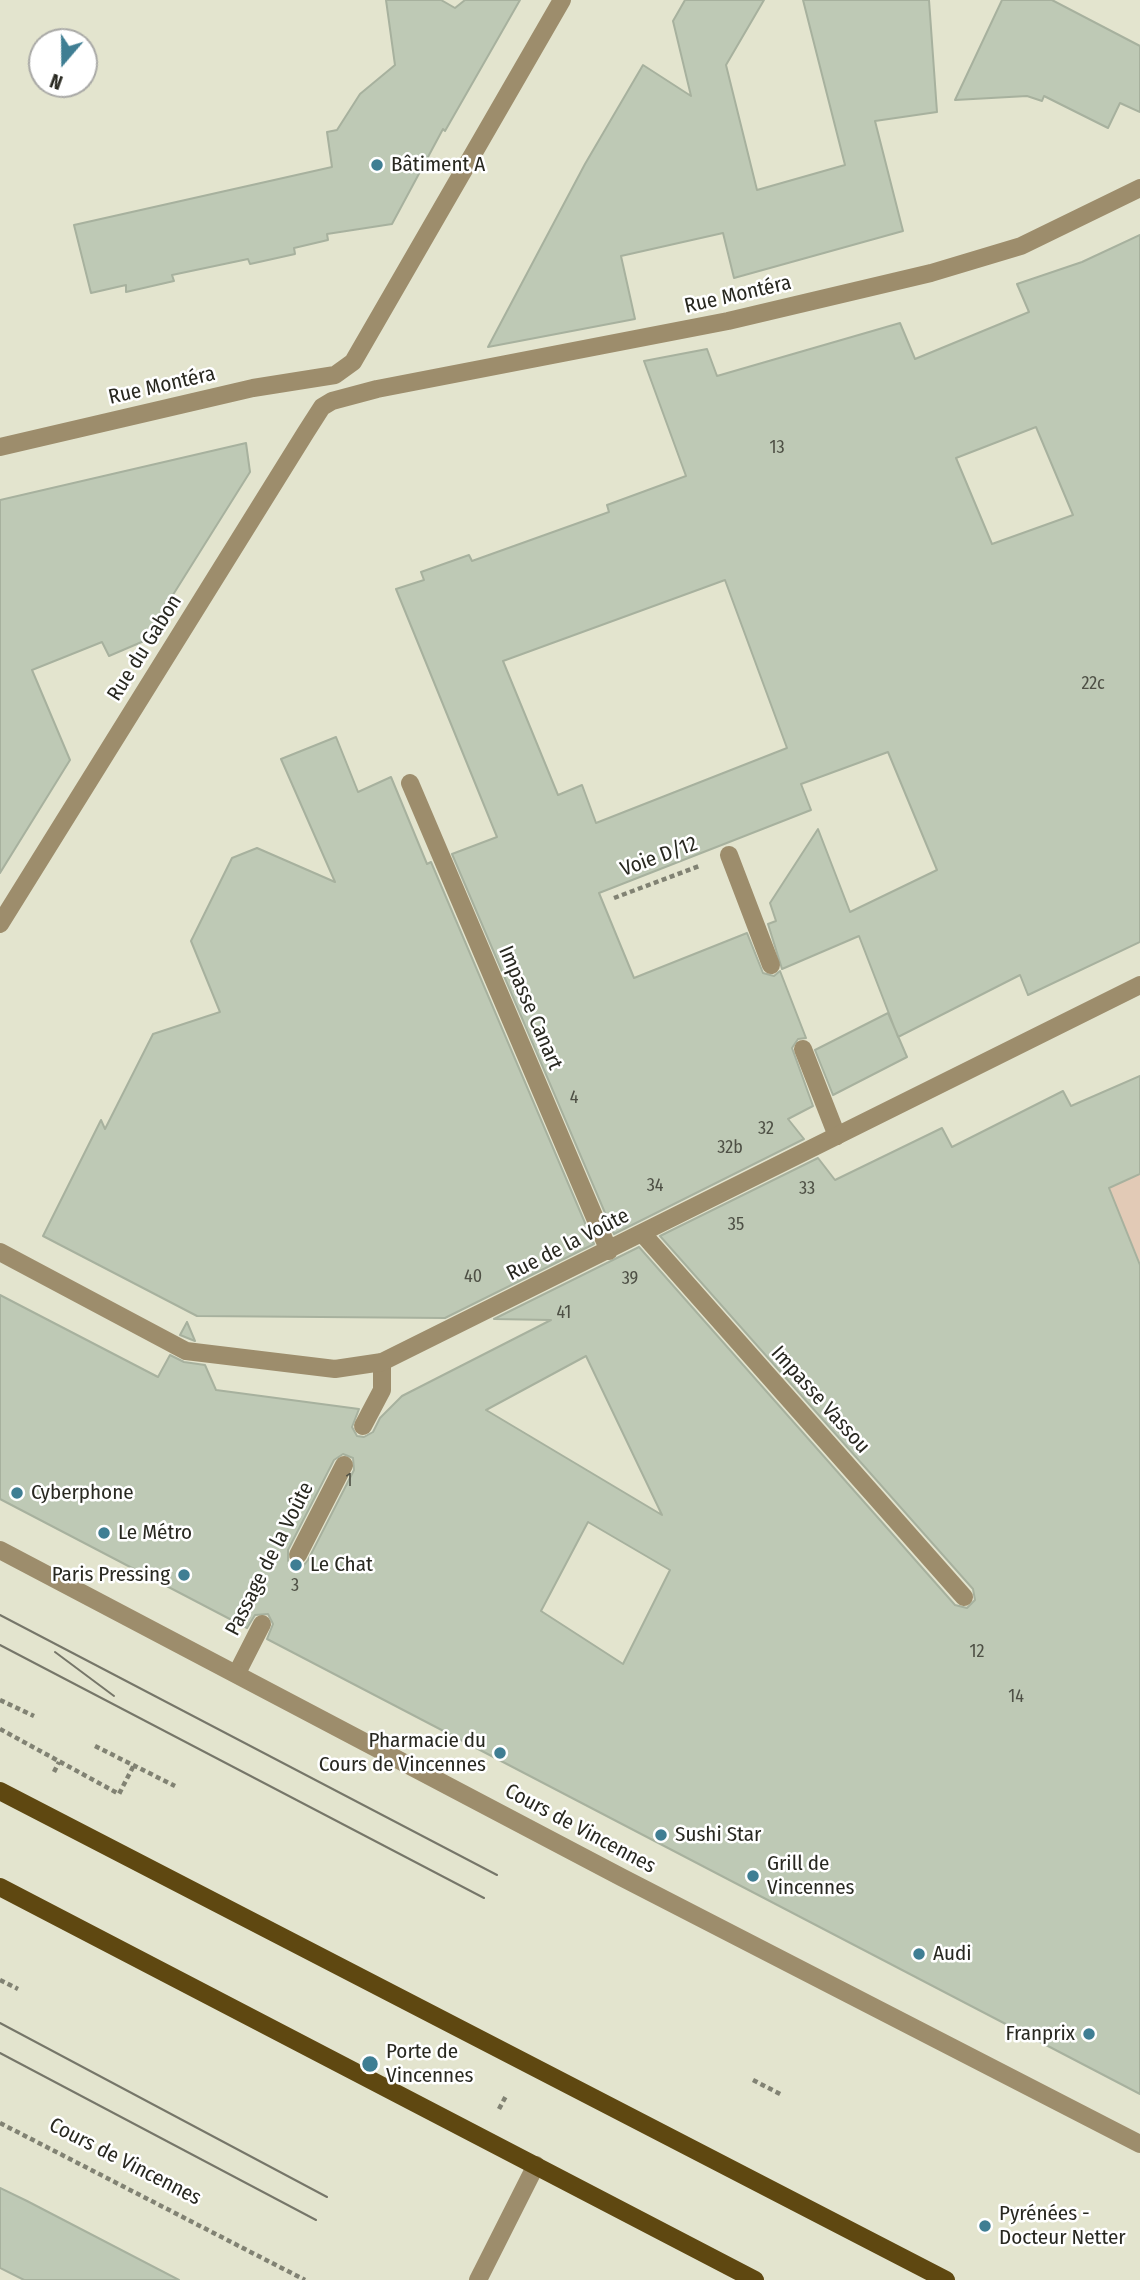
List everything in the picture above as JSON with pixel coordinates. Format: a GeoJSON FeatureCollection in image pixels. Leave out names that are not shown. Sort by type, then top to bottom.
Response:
{"type":"FeatureCollection","features":[{"type":"Feature","properties":{"kind":"main road"},"geometry":{"type":"LineString","coordinates":[[0,1791],[946,2280]]}},
{"type":"Feature","properties":{"kind":"main road"},"geometry":{"type":"LineString","coordinates":[[0,1887],[755,2280]]}},
{"type":"Feature","properties":{"kind":"street","name":"Rue Montéra"},"geometry":{"type":"LineString","coordinates":[[0,447],[253,388],[335,375],[353,362],[562,0]]}},
{"type":"Feature","properties":{"kind":"street","name":"Rue Montéra"},"geometry":{"type":"LineString","coordinates":[[332,401],[377,389],[728,321],[930,273],[1021,246],[1140,188]]}},
{"type":"Feature","properties":{"kind":"street","name":"Rue du Gabon"},"geometry":{"type":"LineString","coordinates":[[0,924],[306,432],[322,407],[332,401]]}},
{"type":"Feature","properties":{"kind":"street","name":"Impasse Canart"},"geometry":{"type":"LineString","coordinates":[[410,783],[609,1251]]}},
{"type":"Feature","properties":{"kind":"street","name":"Voie D/12"},"geometry":{"type":"LineString","coordinates":[[729,855],[771,965]]}},
{"type":"Feature","properties":{"kind":"street","name":"Rue de la Voûte"},"geometry":{"type":"LineString","coordinates":[[0,1252],[186,1351],[335,1368],[382,1363],[1140,985]]}},
{"type":"Feature","properties":{"kind":"street"},"geometry":{"type":"LineString","coordinates":[[803,1049],[837,1136]]}},
{"type":"Feature","properties":{"kind":"street","name":"Impasse Vassou"},"geometry":{"type":"LineString","coordinates":[[642,1233],[964,1597]]}},
{"type":"Feature","properties":{"kind":"street"},"geometry":{"type":"LineString","coordinates":[[363,1426],[382,1390],[382,1363]]}},
{"type":"Feature","properties":{"kind":"street","name":"Passage de la Voûte"},"geometry":{"type":"LineString","coordinates":[[298,1555],[344,1465]]}},
{"type":"Feature","properties":{"kind":"street","name":"Cours de Vincennes"},"geometry":{"type":"LineString","coordinates":[[0,1550],[633,1883],[1140,2144]]}},
{"type":"Feature","properties":{"kind":"street","name":"Passage de la Voûte"},"geometry":{"type":"LineString","coordinates":[[237,1674],[262,1624]]}},
{"type":"Feature","properties":{"kind":"street"},"geometry":{"type":"LineString","coordinates":[[478,2280],[536,2165]]}},
{"type":"Feature","properties":{"kind":"path","name":"Voie D/12"},"geometry":{"type":"LineString","coordinates":[[614,898],[729,855]]}},
{"type":"Feature","properties":{"kind":"path"},"geometry":{"type":"LineString","coordinates":[[0,1700],[34,1716]]}},
{"type":"Feature","properties":{"kind":"path"},"geometry":{"type":"LineString","coordinates":[[0,1729],[119,1794],[134,1765]]}},
{"type":"Feature","properties":{"kind":"path"},"geometry":{"type":"LineString","coordinates":[[96,1746],[175,1786]]}},
{"type":"Feature","properties":{"kind":"path"},"geometry":{"type":"LineString","coordinates":[[54,1772],[59,1762]]}},
{"type":"Feature","properties":{"kind":"path"},"geometry":{"type":"LineString","coordinates":[[0,1980],[18,1989]]}},
{"type":"Feature","properties":{"kind":"path"},"geometry":{"type":"LineString","coordinates":[[753,2080],[782,2095]]}},
{"type":"Feature","properties":{"kind":"path"},"geometry":{"type":"LineString","coordinates":[[498,2111],[506,2094]]}},
{"type":"Feature","properties":{"kind":"path","name":"Cours de Vincennes"},"geometry":{"type":"LineString","coordinates":[[0,2123],[305,2280]]}},
{"type":"Feature","properties":{"kind":"shaded area"},"geometry":{"type":"Polygon","coordinates":[[[1140,1174],[1140,1263],[1109,1188],[1140,1174]]]}},
{"type":"Feature","properties":{"kind":"building"},"geometry":{"type":"Polygon","coordinates":[[[386,0],[441,0],[455,8],[465,0],[520,0],[445,131],[443,129],[392,224],[327,234],[328,240],[294,248],[295,254],[250,264],[248,259],[172,275],[174,281],[126,292],[126,285],[91,293],[74,225],[332,167],[327,132],[337,130],[360,94],[395,65],[386,0]]]}},
{"type":"Feature","properties":{"kind":"building"},"geometry":{"type":"Polygon","coordinates":[[[685,0],[764,0],[726,65],[757,190],[845,165],[803,0],[929,0],[937,112],[875,121],[903,231],[734,278],[723,233],[621,256],[635,319],[488,347],[585,164],[643,65],[691,96],[673,21],[685,0]]]}},
{"type":"Feature","properties":{"kind":"building"},"geometry":{"type":"Polygon","coordinates":[[[1002,0],[1052,0],[1140,46],[1140,112],[1120,103],[1108,128],[1044,96],[1042,101],[1027,96],[955,100],[1002,0]]]}},
{"type":"Feature","properties":{"kind":"building"},"geometry":{"type":"Polygon","coordinates":[[[1140,235],[1140,942],[1028,995],[1020,975],[898,1037],[859,936],[782,969],[768,924],[776,921],[770,903],[818,829],[850,912],[937,870],[888,752],[801,784],[811,810],[599,893],[634,978],[747,933],[763,973],[774,976],[780,971],[806,1038],[798,1039],[792,1048],[813,1106],[788,1119],[804,1139],[614,1234],[452,854],[497,837],[396,589],[424,580],[421,572],[469,555],[472,561],[609,512],[607,505],[686,476],[644,361],[707,349],[717,376],[900,323],[915,359],[1029,312],[1017,284],[1082,262],[1140,235]],[[1036,427],[956,458],[992,544],[1073,515],[1036,427]],[[725,580],[503,661],[558,795],[582,785],[596,823],[787,748],[725,580]]]}},
{"type":"Feature","properties":{"kind":"building"},"geometry":{"type":"Polygon","coordinates":[[[246,443],[250,472],[144,641],[109,656],[102,642],[32,670],[70,760],[0,873],[0,500],[246,443]]]}},
{"type":"Feature","properties":{"kind":"building"},"geometry":{"type":"Polygon","coordinates":[[[336,737],[358,792],[391,777],[427,864],[431,862],[594,1244],[445,1318],[197,1316],[43,1236],[101,1120],[105,1129],[153,1034],[220,1012],[191,941],[232,858],[257,848],[335,882],[281,759],[336,737]]]}},
{"type":"Feature","properties":{"kind":"building"},"geometry":{"type":"Polygon","coordinates":[[[888,1013],[907,1057],[833,1095],[815,1050],[888,1013]]]}},
{"type":"Feature","properties":{"kind":"building"},"geometry":{"type":"Polygon","coordinates":[[[1140,1076],[1140,1174],[1109,1188],[1140,1265],[1140,2094],[267,1639],[273,1624],[268,1614],[255,1615],[247,1628],[0,1499],[0,1295],[158,1377],[170,1355],[184,1362],[205,1365],[216,1390],[359,1409],[352,1427],[357,1436],[364,1437],[373,1432],[380,1418],[402,1396],[551,1320],[494,1319],[639,1247],[955,1605],[967,1608],[975,1600],[973,1589],[660,1236],[818,1158],[835,1180],[942,1128],[952,1147],[1063,1091],[1071,1106],[1140,1076]],[[586,1356],[486,1410],[662,1515],[586,1356]],[[343,1454],[334,1460],[288,1550],[288,1561],[293,1565],[304,1565],[308,1560],[354,1470],[353,1458],[343,1454]],[[588,1522],[541,1611],[623,1664],[670,1570],[588,1522]]]}},
{"type":"Feature","properties":{"kind":"building"},"geometry":{"type":"Polygon","coordinates":[[[187,1322],[195,1341],[180,1335],[187,1322]]]}},
{"type":"Feature","properties":{"kind":"building"},"geometry":{"type":"Polygon","coordinates":[[[0,2188],[179,2280],[24,2280],[0,2268],[0,2188]]]}},
{"type":"Feature","properties":{"kind":"tram line"},"geometry":{"type":"LineString","coordinates":[[0,1615],[497,1875]]}},
{"type":"Feature","properties":{"kind":"tram line"},"geometry":{"type":"LineString","coordinates":[[0,1645],[484,1898]]}},
{"type":"Feature","properties":{"kind":"tram line"},"geometry":{"type":"LineString","coordinates":[[55,1652],[114,1696]]}},
{"type":"Feature","properties":{"kind":"tram line"},"geometry":{"type":"LineString","coordinates":[[0,2023],[327,2197]]}},
{"type":"Feature","properties":{"kind":"tram line"},"geometry":{"type":"LineString","coordinates":[[0,2053],[316,2220]]}},
{"type":"Feature","properties":{"kind":"place","name":"Bâtiment A"},"geometry":{"type":"Point","coordinates":[377,165]}},
{"type":"Feature","properties":{"kind":"place","name":"Cyberphone"},"geometry":{"type":"Point","coordinates":[17,1493]}},
{"type":"Feature","properties":{"kind":"place","name":"Le Métro"},"geometry":{"type":"Point","coordinates":[104,1533]}},
{"type":"Feature","properties":{"kind":"place","name":"Le Chat"},"geometry":{"type":"Point","coordinates":[296,1565]}},
{"type":"Feature","properties":{"kind":"place","name":"Paris Pressing"},"geometry":{"type":"Point","coordinates":[184,1575]}},
{"type":"Feature","properties":{"kind":"place","name":"Pharmacie du Cours de Vincennes"},"geometry":{"type":"Point","coordinates":[500,1753]}},
{"type":"Feature","properties":{"kind":"place","name":"Sushi Star"},"geometry":{"type":"Point","coordinates":[661,1835]}},
{"type":"Feature","properties":{"kind":"place","name":"Grill de Vincennes"},"geometry":{"type":"Point","coordinates":[753,1876]}},
{"type":"Feature","properties":{"kind":"place","name":"Audi"},"geometry":{"type":"Point","coordinates":[919,1954]}},
{"type":"Feature","properties":{"kind":"place","name":"Franprix"},"geometry":{"type":"Point","coordinates":[1089,2034]}},
{"type":"Feature","properties":{"kind":"place","name":"Porte de Vincennes"},"geometry":{"type":"Point","coordinates":[370,2064]}},
{"type":"Feature","properties":{"kind":"place","name":"Pyrénées - Docteur Netter"},"geometry":{"type":"Point","coordinates":[985,2226]}}]}
